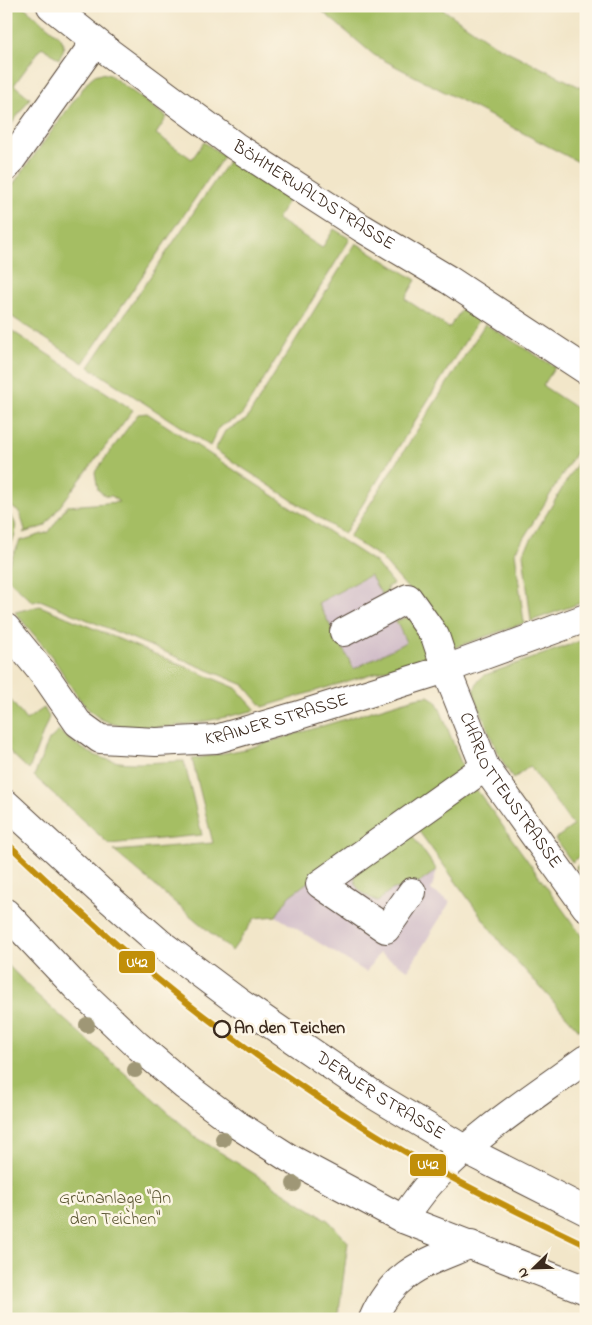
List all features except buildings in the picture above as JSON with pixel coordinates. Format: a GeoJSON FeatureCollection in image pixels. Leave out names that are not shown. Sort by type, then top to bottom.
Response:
{"type":"FeatureCollection","features":[{"type":"Feature","properties":{"kind":"street","name":"BÖHMERWALDSTRASSE"},"geometry":{"type":"LineString","coordinates":[[51,6],[95,42],[235,146],[362,228],[449,280],[586,370]]}},
{"type":"Feature","properties":{"kind":"street"},"geometry":{"type":"LineString","coordinates":[[6,167],[95,42]]}},
{"type":"Feature","properties":{"kind":"street","name":"CHARLOTTENSTRASSE"},"geometry":{"type":"LineString","coordinates":[[344,632],[408,598],[436,636],[446,669],[485,767],[586,907]]}},
{"type":"Feature","properties":{"kind":"street","name":"KRAINER STRASSE"},"geometry":{"type":"LineString","coordinates":[[6,628],[47,678],[78,722],[100,739],[156,742],[216,739],[296,716],[446,669],[586,618]]}},
{"type":"Feature","properties":{"kind":"street"},"geometry":{"type":"LineString","coordinates":[[412,892],[386,930],[320,884],[485,767]]}},
{"type":"Feature","properties":{"kind":"street","name":"DERNER STRASSE"},"geometry":{"type":"LineString","coordinates":[[6,804],[161,944],[237,1001],[374,1095],[466,1150],[586,1211]]}},
{"type":"Feature","properties":{"kind":"street"},"geometry":{"type":"LineString","coordinates":[[6,913],[76,986],[137,1045],[184,1086],[236,1124],[289,1158],[403,1218],[586,1290]]}},
{"type":"Feature","properties":{"kind":"street"},"geometry":{"type":"LineString","coordinates":[[403,1218],[429,1184],[466,1150],[508,1115],[586,1059]]}},
{"type":"Feature","properties":{"kind":"street"},"geometry":{"type":"LineString","coordinates":[[373,1319],[381,1302],[396,1283],[411,1271],[419,1265],[471,1244]]}},
{"type":"Feature","properties":{"kind":"shaded area"},"geometry":{"type":"Polygon","coordinates":[[[371,575],[406,642],[354,669],[318,603],[371,575]]]}},
{"type":"Feature","properties":{"kind":"shaded area"},"geometry":{"type":"Polygon","coordinates":[[[397,817],[437,870],[431,890],[450,902],[408,970],[379,953],[366,972],[276,916],[288,896],[397,817]]]}},
{"type":"Feature","properties":{"kind":"green space"},"geometry":{"type":"Polygon","coordinates":[[[6,6],[23,6],[60,37],[64,46],[59,59],[42,47],[14,85],[30,98],[6,132],[6,6]]]}},
{"type":"Feature","properties":{"kind":"green space"},"geometry":{"type":"Polygon","coordinates":[[[316,6],[438,6],[495,45],[586,90],[586,166],[374,55],[316,6]]]}},
{"type":"Feature","properties":{"kind":"green space"},"geometry":{"type":"Polygon","coordinates":[[[102,73],[110,75],[167,117],[156,134],[192,159],[204,142],[224,156],[83,363],[6,313],[6,194],[89,80],[95,75],[102,73]]]}},
{"type":"Feature","properties":{"kind":"green space"},"geometry":{"type":"Polygon","coordinates":[[[229,160],[289,199],[277,219],[322,248],[334,229],[350,239],[241,416],[219,427],[210,446],[89,367],[229,160]]]}},
{"type":"Feature","properties":{"kind":"green space"},"geometry":{"type":"Polygon","coordinates":[[[356,243],[416,280],[405,299],[449,328],[462,309],[479,319],[344,534],[215,450],[225,431],[246,420],[356,243]]]}},
{"type":"Feature","properties":{"kind":"green space"},"geometry":{"type":"Polygon","coordinates":[[[485,324],[555,367],[543,386],[578,409],[586,397],[586,436],[515,552],[524,623],[453,648],[424,607],[381,558],[349,537],[485,324]]]}},
{"type":"Feature","properties":{"kind":"green space"},"geometry":{"type":"Polygon","coordinates":[[[6,327],[133,410],[45,526],[23,533],[25,530],[20,513],[6,503],[6,327]]]}},
{"type":"Feature","properties":{"kind":"green space"},"geometry":{"type":"Polygon","coordinates":[[[147,413],[375,562],[393,584],[387,587],[388,591],[382,595],[370,575],[318,603],[354,669],[406,642],[396,621],[413,615],[430,656],[263,707],[244,685],[40,600],[33,602],[6,577],[6,570],[20,541],[49,532],[67,506],[119,502],[112,496],[106,496],[98,490],[95,472],[138,414],[147,413]]]}},
{"type":"Feature","properties":{"kind":"green space"},"geometry":{"type":"Polygon","coordinates":[[[586,449],[586,601],[531,621],[523,553],[586,449]]]}},
{"type":"Feature","properties":{"kind":"green space"},"geometry":{"type":"Polygon","coordinates":[[[6,512],[15,522],[16,527],[14,538],[6,555],[6,512]]]}},
{"type":"Feature","properties":{"kind":"green space"},"geometry":{"type":"Polygon","coordinates":[[[40,606],[236,688],[256,710],[197,723],[173,726],[129,727],[110,723],[95,715],[82,702],[52,657],[15,612],[40,606]]]}},
{"type":"Feature","properties":{"kind":"green space"},"geometry":{"type":"Polygon","coordinates":[[[586,639],[586,852],[572,862],[555,839],[573,826],[530,766],[513,779],[497,752],[474,694],[477,683],[485,675],[586,639]]]}},
{"type":"Feature","properties":{"kind":"green space"},"geometry":{"type":"Polygon","coordinates":[[[6,694],[26,720],[44,708],[49,717],[29,770],[6,748],[6,694]]]}},
{"type":"Feature","properties":{"kind":"green space"},"geometry":{"type":"Polygon","coordinates":[[[428,696],[436,701],[440,709],[463,768],[289,896],[276,916],[255,918],[232,951],[114,851],[213,843],[192,759],[246,749],[415,698],[428,696]]]}},
{"type":"Feature","properties":{"kind":"green space"},"geometry":{"type":"Polygon","coordinates":[[[59,731],[75,744],[104,759],[132,763],[184,761],[202,835],[109,844],[34,776],[49,740],[59,731]]]}},
{"type":"Feature","properties":{"kind":"green space"},"geometry":{"type":"Polygon","coordinates":[[[474,786],[586,942],[586,1027],[579,1030],[503,946],[415,826],[474,786]]]}},
{"type":"Feature","properties":{"kind":"green space"},"geometry":{"type":"Polygon","coordinates":[[[409,831],[437,870],[408,891],[399,888],[392,890],[378,902],[363,893],[357,886],[355,882],[356,869],[409,831]]]}},
{"type":"Feature","properties":{"kind":"green space"},"geometry":{"type":"Polygon","coordinates":[[[586,860],[586,881],[576,867],[586,860]]]}},
{"type":"Feature","properties":{"kind":"green space","name":"Grünanlage \"An den Teichen\""},"geometry":{"type":"Polygon","coordinates":[[[6,963],[37,995],[196,1137],[329,1221],[348,1242],[338,1319],[6,1319],[6,963]]]}},
{"type":"Feature","properties":{"kind":"transit line","name":"U42"},"geometry":{"type":"LineString","coordinates":[[6,842],[137,962],[214,1024],[295,1082],[407,1153],[496,1201],[586,1245]]}},
{"type":"Feature","properties":{"kind":"place","name":"An den Teichen"},"geometry":{"type":"Point","coordinates":[222,1029]}}]}
